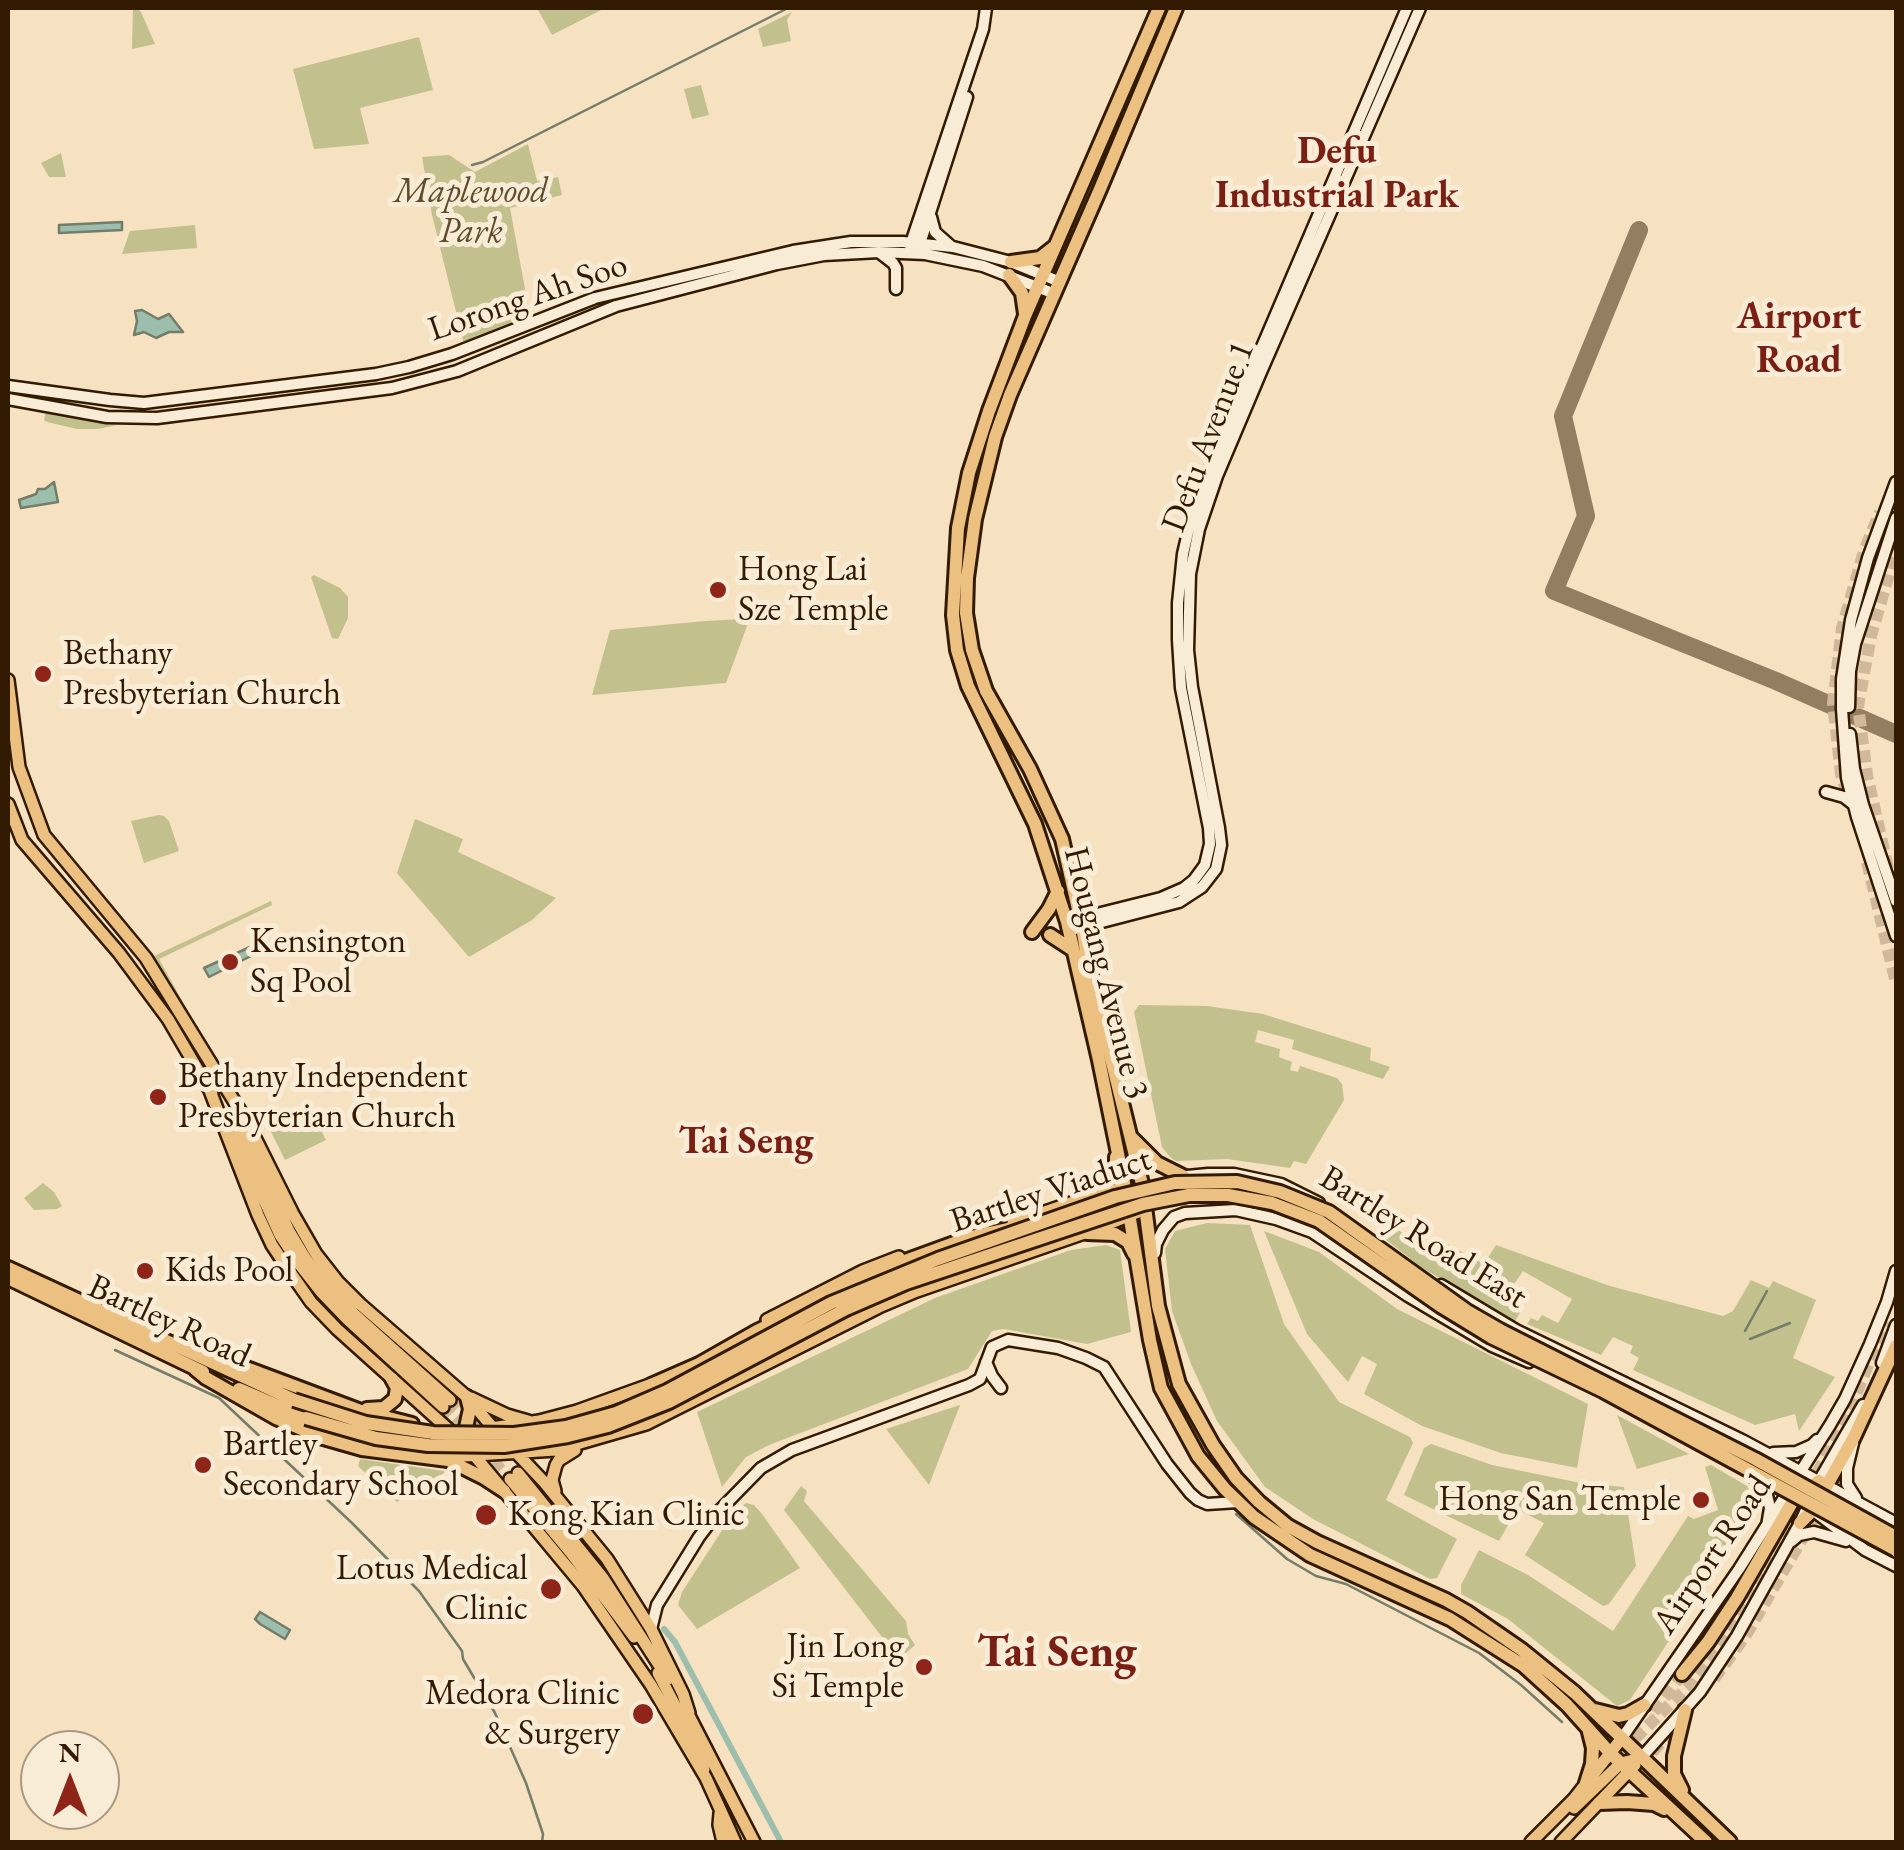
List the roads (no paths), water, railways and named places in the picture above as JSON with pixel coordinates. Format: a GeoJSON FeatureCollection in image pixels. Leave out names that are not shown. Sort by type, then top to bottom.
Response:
{"type":"FeatureCollection","features":[{"type":"Feature","properties":{"kind":"highway","name":"Hougang Avenue 3"},"geometry":{"type":"LineString","coordinates":[[1159,8],[1025,316],[989,411],[958,528],[952,615],[957,650],[968,686],[1035,824],[1089,969],[1142,1184],[1158,1306],[1179,1384],[1212,1445],[1236,1478],[1288,1526],[1328,1555],[1460,1625],[1524,1666],[1706,1842]]}},
{"type":"Feature","properties":{"kind":"highway","name":"Hougang Avenue 3"},"geometry":{"type":"LineString","coordinates":[[1176,8],[1010,395],[990,455],[972,535],[966,613],[972,650],[986,691],[1030,769],[1062,840],[1074,924],[1073,950],[1131,1215],[1161,1388],[1198,1456],[1254,1517],[1282,1538],[1426,1592],[1467,1612],[1511,1642],[1592,1709],[1730,1842]]}},
{"type":"Feature","properties":{"kind":"highway"},"geometry":{"type":"LineString","coordinates":[[1025,316],[1022,293],[1010,269],[1040,258],[1057,243]]}},
{"type":"Feature","properties":{"kind":"highway"},"geometry":{"type":"LineString","coordinates":[[1032,932],[1058,891]]}},
{"type":"Feature","properties":{"kind":"highway"},"geometry":{"type":"LineString","coordinates":[[1050,936],[1073,950]]}},
{"type":"Feature","properties":{"kind":"highway"},"geometry":{"type":"LineString","coordinates":[[1130,1136],[1157,1163],[1183,1176]]}},
{"type":"Feature","properties":{"kind":"highway"},"geometry":{"type":"LineString","coordinates":[[1088,1197],[1109,1180],[1116,1167],[1115,1137]]}},
{"type":"Feature","properties":{"kind":"highway","name":"Bartley Viaduct"},"geometry":{"type":"LineString","coordinates":[[294,1400],[366,1423],[433,1433],[514,1434],[566,1427],[616,1413],[668,1391],[861,1289],[1038,1223],[1114,1197],[1175,1183],[1237,1182],[1280,1192],[1329,1212],[1416,1276],[1500,1330],[1738,1451],[1896,1537]]}},
{"type":"Feature","properties":{"kind":"highway","name":"Bartley Viaduct"},"geometry":{"type":"LineString","coordinates":[[306,1418],[376,1438],[441,1446],[504,1446],[568,1436],[608,1426],[659,1406],[846,1309],[906,1283],[1143,1204],[1188,1196],[1228,1195],[1272,1202],[1319,1221],[1491,1337],[1602,1391],[1896,1550]]}},
{"type":"Feature","properties":{"kind":"highway"},"geometry":{"type":"LineString","coordinates":[[651,1385],[896,1264],[971,1237],[1038,1223]]}},
{"type":"Feature","properties":{"kind":"highway"},"geometry":{"type":"LineString","coordinates":[[1087,1232],[1108,1232],[1122,1238],[1132,1248],[1139,1266]]}},
{"type":"Feature","properties":{"kind":"highway","name":"Bartley Road"},"geometry":{"type":"LineString","coordinates":[[8,1268],[294,1400]]}},
{"type":"Feature","properties":{"kind":"highway","name":"Bartley Road"},"geometry":{"type":"LineString","coordinates":[[8,1278],[306,1418]]}},
{"type":"Feature","properties":{"kind":"highway"},"geometry":{"type":"LineString","coordinates":[[159,1339],[188,1346],[354,1408],[409,1424],[441,1424]]}},
{"type":"Feature","properties":{"kind":"highway"},"geometry":{"type":"LineString","coordinates":[[1682,1674],[1708,1642],[1800,1502],[1822,1483],[1854,1438],[1896,1346]]}},
{"type":"Feature","properties":{"kind":"highway"},"geometry":{"type":"LineString","coordinates":[[196,1369],[276,1418],[320,1437],[362,1449],[448,1460],[511,1481]]}},
{"type":"Feature","properties":{"kind":"highway"},"geometry":{"type":"LineString","coordinates":[[354,1408],[376,1410],[390,1405],[397,1394],[392,1379]]}},
{"type":"Feature","properties":{"kind":"highway"},"geometry":{"type":"LineString","coordinates":[[424,1456],[444,1449],[462,1433],[470,1410],[462,1392]]}},
{"type":"Feature","properties":{"kind":"highway"},"geometry":{"type":"LineString","coordinates":[[403,1454],[421,1448],[422,1434],[409,1424]]}},
{"type":"Feature","properties":{"kind":"highway"},"geometry":{"type":"LineString","coordinates":[[424,1456],[476,1455]]}},
{"type":"Feature","properties":{"kind":"highway"},"geometry":{"type":"LineString","coordinates":[[1800,1523],[1800,1502],[1822,1483]]}},
{"type":"Feature","properties":{"kind":"highway"},"geometry":{"type":"LineString","coordinates":[[1426,1592],[1427,1608]]}},
{"type":"Feature","properties":{"kind":"highway"},"geometry":{"type":"LineString","coordinates":[[1592,1709],[1619,1716],[1644,1705]]}},
{"type":"Feature","properties":{"kind":"highway"},"geometry":{"type":"LineString","coordinates":[[1685,1710],[1674,1756],[1674,1774],[1685,1797]]}},
{"type":"Feature","properties":{"kind":"highway"},"geometry":{"type":"LineString","coordinates":[[1586,1782],[1594,1748],[1588,1730]]}},
{"type":"Feature","properties":{"kind":"highway"},"geometry":{"type":"LineString","coordinates":[[1600,1804],[1654,1804],[1680,1818]]}},
{"type":"Feature","properties":{"kind":"main road"},"geometry":{"type":"LineString","coordinates":[[915,248],[989,31],[989,8]]}},
{"type":"Feature","properties":{"kind":"main road"},"geometry":{"type":"LineString","coordinates":[[915,248],[989,8]]}},
{"type":"Feature","properties":{"kind":"main road","name":"Defu Avenue 1"},"geometry":{"type":"LineString","coordinates":[[1074,924],[1172,892],[1194,880],[1206,865],[1209,828],[1181,688],[1178,603],[1189,528],[1208,473],[1408,8]]}},
{"type":"Feature","properties":{"kind":"main road","name":"Defu Avenue 1"},"geometry":{"type":"LineString","coordinates":[[1074,924],[1179,902],[1202,887],[1216,869],[1219,828],[1188,650],[1190,574],[1199,529],[1261,372],[1420,8]]}},
{"type":"Feature","properties":{"kind":"main road"},"geometry":{"type":"LineString","coordinates":[[930,213],[935,232],[953,247]]}},
{"type":"Feature","properties":{"kind":"main road","name":"Lorong Ah Soo"},"geometry":{"type":"LineString","coordinates":[[8,399],[107,417],[157,418],[392,388],[456,371],[633,295],[822,246],[876,241],[1010,269]]}},
{"type":"Feature","properties":{"kind":"main road","name":"Lorong Ah Soo"},"geometry":{"type":"LineString","coordinates":[[8,386],[144,402],[376,374],[434,361],[571,306],[824,255],[953,247],[1058,288]]}},
{"type":"Feature","properties":{"kind":"main road"},"geometry":{"type":"LineString","coordinates":[[879,252],[896,268],[896,289]]}},
{"type":"Feature","properties":{"kind":"main road"},"geometry":{"type":"LineString","coordinates":[[51,378],[59,392]]}},
{"type":"Feature","properties":{"kind":"main road"},"geometry":{"type":"LineString","coordinates":[[1896,482],[1868,558],[1846,646],[1842,679],[1844,751],[1854,805],[1896,936]]}},
{"type":"Feature","properties":{"kind":"main road"},"geometry":{"type":"LineString","coordinates":[[1896,518],[1855,644],[1849,699],[1850,743],[1862,805],[1896,901]]}},
{"type":"Feature","properties":{"kind":"main road"},"geometry":{"type":"LineString","coordinates":[[8,680],[13,766],[44,835],[144,956],[246,1122],[316,1254],[360,1304],[462,1392],[608,1559],[651,1629],[684,1694],[689,1713]]}},
{"type":"Feature","properties":{"kind":"main road"},"geometry":{"type":"LineString","coordinates":[[1826,792],[1844,797],[1854,805]]}},
{"type":"Feature","properties":{"kind":"main road"},"geometry":{"type":"LineString","coordinates":[[8,804],[22,840],[119,953],[168,1019],[235,1136],[280,1235],[300,1265],[347,1319],[447,1403],[353,1314],[307,1261],[289,1232],[204,1051]]}},
{"type":"Feature","properties":{"kind":"main road"},"geometry":{"type":"LineString","coordinates":[[1884,894],[1888,877]]}},
{"type":"Feature","properties":{"kind":"main road"},"geometry":{"type":"LineString","coordinates":[[209,1088],[272,1245],[311,1302],[441,1424],[464,1418],[462,1392]]}},
{"type":"Feature","properties":{"kind":"main road","name":"Bartley Road East"},"geometry":{"type":"LineString","coordinates":[[441,1424],[462,1433],[577,1412],[651,1385],[863,1271],[936,1244],[1142,1184],[1183,1176],[1234,1174],[1281,1184],[1321,1204],[1419,1272],[1516,1330],[1767,1453],[1896,1523]]}},
{"type":"Feature","properties":{"kind":"main road"},"geometry":{"type":"LineString","coordinates":[[1306,1230],[1321,1204]]}},
{"type":"Feature","properties":{"kind":"main road"},"geometry":{"type":"LineString","coordinates":[[476,1455],[556,1450],[646,1424],[904,1296],[1146,1210]]}},
{"type":"Feature","properties":{"kind":"main road","name":"Bartley Road East"},"geometry":{"type":"LineString","coordinates":[[1154,1264],[1162,1230],[1185,1212],[1236,1210],[1306,1230],[1492,1346],[1552,1371],[1754,1477],[1766,1490],[1770,1508],[1767,1526]]}},
{"type":"Feature","properties":{"kind":"main road","name":"Airport Road"},"geometry":{"type":"LineString","coordinates":[[1562,1842],[1600,1804],[1620,1762],[1622,1738],[1767,1526],[1800,1502],[1802,1472],[1845,1399],[1887,1302],[1896,1270]]}},
{"type":"Feature","properties":{"kind":"main road"},"geometry":{"type":"LineString","coordinates":[[1439,1315],[1456,1310],[1455,1294]]}},
{"type":"Feature","properties":{"kind":"main road","name":"Airport Road"},"geometry":{"type":"LineString","coordinates":[[1822,1483],[1862,1408],[1896,1325]]}},
{"type":"Feature","properties":{"kind":"main road"},"geometry":{"type":"LineString","coordinates":[[651,1629],[660,1600],[707,1526],[772,1460],[970,1386],[980,1378],[992,1347],[1008,1340],[1058,1348],[1096,1362],[1113,1379],[1166,1464],[1190,1493],[1207,1504],[1238,1502]]}},
{"type":"Feature","properties":{"kind":"main road"},"geometry":{"type":"LineString","coordinates":[[986,1361],[1001,1388]]}},
{"type":"Feature","properties":{"kind":"main road"},"geometry":{"type":"LineString","coordinates":[[1612,1402],[1612,1389],[1625,1383]]}},
{"type":"Feature","properties":{"kind":"main road"},"geometry":{"type":"LineString","coordinates":[[462,1392],[520,1420],[539,1421]]}},
{"type":"Feature","properties":{"kind":"main road"},"geometry":{"type":"LineString","coordinates":[[1767,1453],[1796,1452],[1812,1445],[1830,1425]]}},
{"type":"Feature","properties":{"kind":"main road"},"geometry":{"type":"LineString","coordinates":[[462,1433],[476,1455],[511,1481],[603,1578],[689,1713],[754,1842]]}},
{"type":"Feature","properties":{"kind":"main road"},"geometry":{"type":"LineString","coordinates":[[1854,1438],[1847,1484],[1862,1504]]}},
{"type":"Feature","properties":{"kind":"main road"},"geometry":{"type":"LineString","coordinates":[[563,1504],[552,1480],[556,1465],[597,1440]]}},
{"type":"Feature","properties":{"kind":"main road"},"geometry":{"type":"LineString","coordinates":[[511,1481],[651,1685],[706,1778],[735,1842]]}},
{"type":"Feature","properties":{"kind":"main road"},"geometry":{"type":"LineString","coordinates":[[1220,1504],[1226,1489]]}},
{"type":"Feature","properties":{"kind":"main road"},"geometry":{"type":"LineString","coordinates":[[1800,1502],[1865,1550]]}},
{"type":"Feature","properties":{"kind":"main road","name":"Airport Road"},"geometry":{"type":"LineString","coordinates":[[1534,1842],[1586,1782],[1620,1762],[1641,1758],[1685,1710],[1737,1636],[1800,1523]]}},
{"type":"Feature","properties":{"kind":"main road"},"geometry":{"type":"LineString","coordinates":[[1790,1543],[1799,1534],[1836,1536],[1896,1566]]}},
{"type":"Feature","properties":{"kind":"main road"},"geometry":{"type":"LineString","coordinates":[[631,1597],[644,1603],[660,1600]]}},
{"type":"Feature","properties":{"kind":"main road","name":"Airport Road"},"geometry":{"type":"LineString","coordinates":[[1534,1842],[1620,1762]]}},
{"type":"Feature","properties":{"kind":"main road"},"geometry":{"type":"LineString","coordinates":[[720,1810],[718,1825],[723,1842]]}},
{"type":"Feature","properties":{"kind":"waterway"},"geometry":{"type":"LineString","coordinates":[[472,165],[788,8]]}},
{"type":"Feature","properties":{"kind":"waterway"},"geometry":{"type":"LineString","coordinates":[[1745,1331],[1767,1291]]}},
{"type":"Feature","properties":{"kind":"waterway"},"geometry":{"type":"LineString","coordinates":[[1750,1339],[1790,1323]]}},
{"type":"Feature","properties":{"kind":"waterway"},"geometry":{"type":"LineString","coordinates":[[115,1350],[219,1398],[419,1591],[462,1651],[495,1713],[526,1783],[543,1834],[542,1842]]}},
{"type":"Feature","properties":{"kind":"waterway"},"geometry":{"type":"LineString","coordinates":[[1236,1514],[1287,1559],[1316,1576],[1346,1584],[1479,1653],[1562,1722]]}},
{"type":"Feature","properties":{"kind":"waterway"},"geometry":{"type":"LineString","coordinates":[[664,1629],[675,1642],[781,1842]]}},
{"type":"Feature","properties":{"kind":"tunnel"},"geometry":{"type":"LineString","coordinates":[[1847,794],[1833,703],[1842,628],[1864,551],[1880,512]]}},
{"type":"Feature","properties":{"kind":"tunnel"},"geometry":{"type":"LineString","coordinates":[[1888,868],[1867,775],[1858,706],[1871,636],[1896,550]]}},
{"type":"Feature","properties":{"kind":"tunnel"},"geometry":{"type":"LineString","coordinates":[[1867,862],[1896,983]]}},
{"type":"Feature","properties":{"kind":"tunnel"},"geometry":{"type":"LineString","coordinates":[[1596,1776],[1691,1684],[1730,1629],[1791,1525],[1852,1405],[1883,1321]]}},
{"type":"Feature","properties":{"kind":"tunnel"},"geometry":{"type":"LineString","coordinates":[[450,1400],[486,1437]]}},
{"type":"Feature","properties":{"kind":"tunnel"},"geometry":{"type":"LineString","coordinates":[[443,1407],[470,1436]]}},
{"type":"Feature","properties":{"kind":"tunnel"},"geometry":{"type":"LineString","coordinates":[[483,1449],[510,1479]]}},
{"type":"Feature","properties":{"kind":"tunnel"},"geometry":{"type":"LineString","coordinates":[[1714,1679],[1746,1635],[1822,1505]]}},
{"type":"Feature","properties":{"kind":"tunnel"},"geometry":{"type":"LineString","coordinates":[[1654,1712],[1682,1674]]}},
{"type":"Feature","properties":{"kind":"tunnel"},"geometry":{"type":"LineString","coordinates":[[1640,1766],[1673,1729]]}},
{"type":"Feature","properties":{"kind":"place","name":"Hong Lai Sze Temple"},"geometry":{"type":"Point","coordinates":[718,590]}},
{"type":"Feature","properties":{"kind":"place","name":"Bethany Presbyterian Church"},"geometry":{"type":"Point","coordinates":[43,674]}},
{"type":"Feature","properties":{"kind":"place","name":"Kensington Sq Pool"},"geometry":{"type":"Point","coordinates":[230,962]}},
{"type":"Feature","properties":{"kind":"place","name":"Bethany Independent Presbyterian Church"},"geometry":{"type":"Point","coordinates":[158,1097]}},
{"type":"Feature","properties":{"kind":"place","name":"Kids Pool"},"geometry":{"type":"Point","coordinates":[145,1271]}},
{"type":"Feature","properties":{"kind":"place","name":"Bartley Secondary School"},"geometry":{"type":"Point","coordinates":[203,1465]}},
{"type":"Feature","properties":{"kind":"place","name":"Hong San Temple"},"geometry":{"type":"Point","coordinates":[1701,1500]}},
{"type":"Feature","properties":{"kind":"place","name":"Kong Kian Clinic"},"geometry":{"type":"Point","coordinates":[486,1515]}},
{"type":"Feature","properties":{"kind":"place","name":"Lotus Medical Clinic"},"geometry":{"type":"Point","coordinates":[551,1589]}},
{"type":"Feature","properties":{"kind":"place","name":"Jin Long Si Temple"},"geometry":{"type":"Point","coordinates":[924,1667]}},
{"type":"Feature","properties":{"kind":"place","name":"Medora Clinic & Surgery"},"geometry":{"type":"Point","coordinates":[643,1714]}},
{"type":"Feature","properties":{"kind":"district","name":"Defu Industrial Park"},"geometry":{"type":"Point","coordinates":[1337,175]}},
{"type":"Feature","properties":{"kind":"district","name":"Airport Road"},"geometry":{"type":"Point","coordinates":[1799,340]}},
{"type":"Feature","properties":{"kind":"district","name":"Tai Seng"},"geometry":{"type":"Point","coordinates":[746,1143]}},
{"type":"Feature","properties":{"kind":"district","name":"Tai Seng"},"geometry":{"type":"Point","coordinates":[1057,1654]}},
{"type":"Feature","properties":{"kind":"park label","name":"Maplewood Park"},"geometry":{"type":"Point","coordinates":[471,212]}}]}
